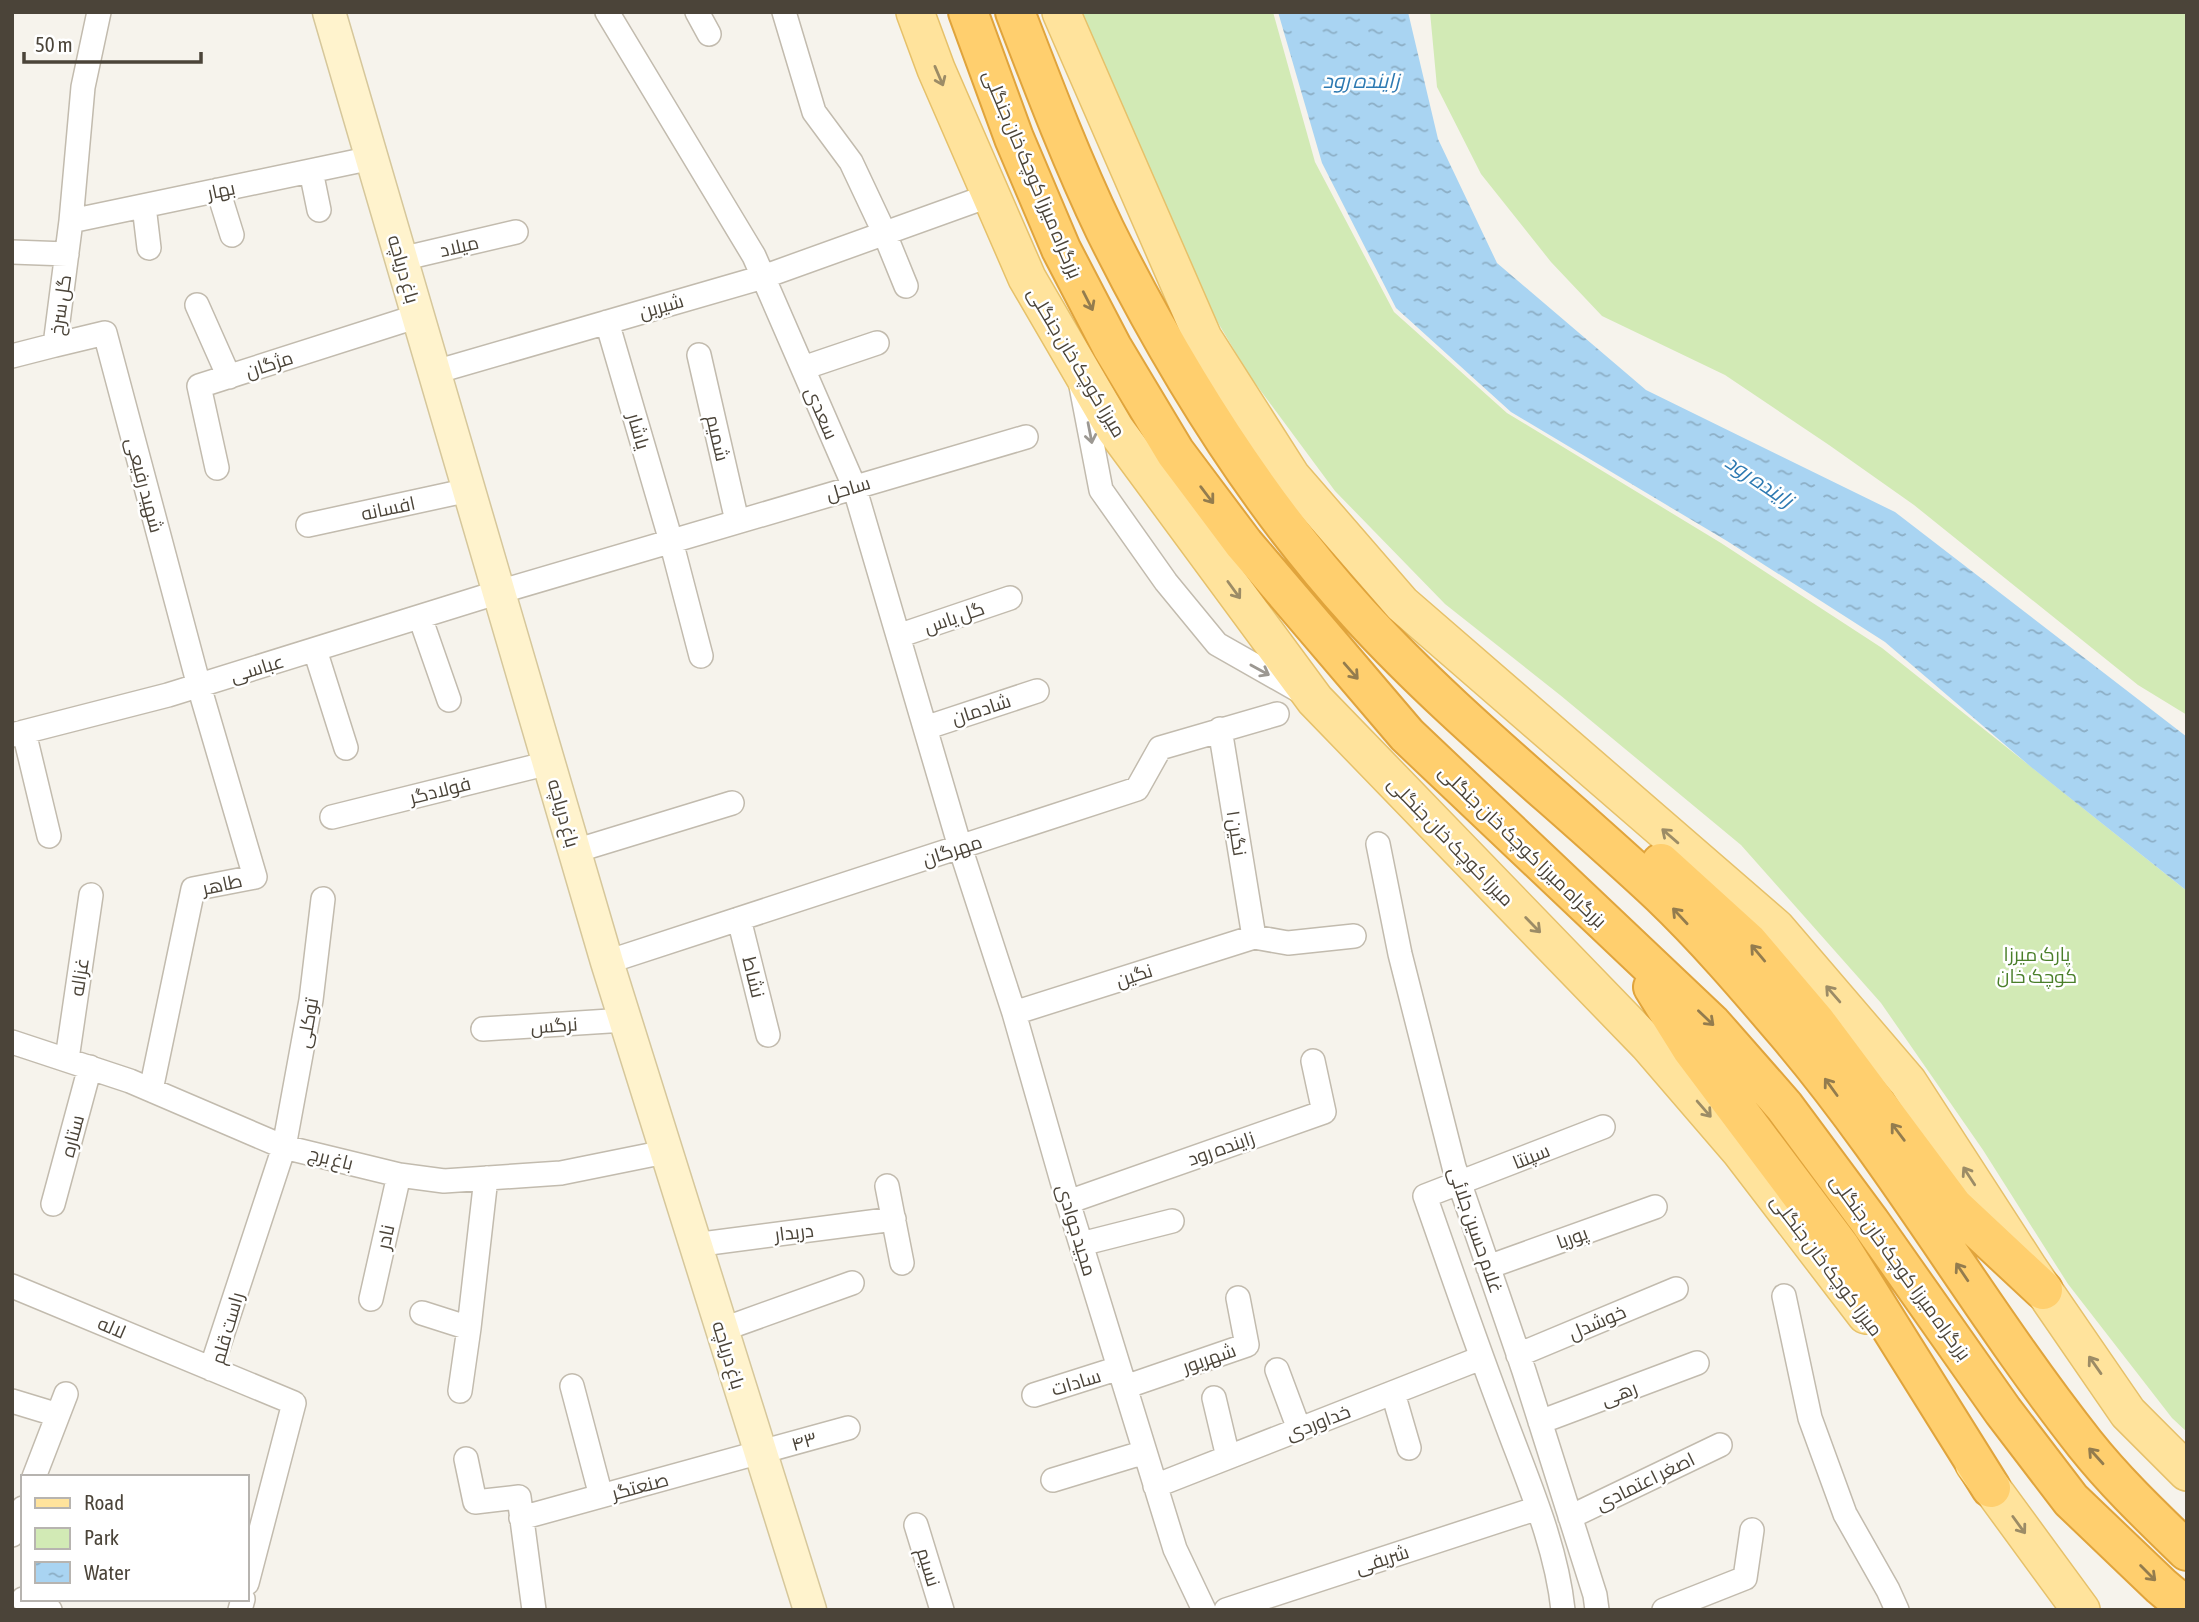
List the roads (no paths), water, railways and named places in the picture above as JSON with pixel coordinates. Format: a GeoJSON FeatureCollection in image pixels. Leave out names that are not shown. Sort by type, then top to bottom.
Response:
{"type":"FeatureCollection","features":[{"type":"Feature","properties":{"kind":"highway","name":"بزرگراه میرزا کوچک خان جنگلی"},"geometry":{"type":"LineString","coordinates":[[968,12],[1014,138],[1061,249],[1112,347],[1175,452],[1252,554],[1407,735],[1712,1024],[1784,1106],[2071,1500],[2187,1608]]}},
{"type":"Feature","properties":{"kind":"highway"},"geometry":{"type":"LineString","coordinates":[[1015,12],[1055,115],[1103,226],[1149,314],[1213,424],[1281,520],[1357,613],[1446,702],[1662,897],[1757,998],[1818,1070],[1904,1188],[2028,1368],[2089,1449],[2187,1551]]}},
{"type":"Feature","properties":{"kind":"highway"},"geometry":{"type":"LineString","coordinates":[[1533,782],[1604,822],[1669,869],[1748,942],[1816,1022],[1954,1207],[2043,1290]]}},
{"type":"Feature","properties":{"kind":"highway"},"geometry":{"type":"LineString","coordinates":[[1626,944],[1691,1048],[1841,1248],[1991,1488]]}},
{"type":"Feature","properties":{"kind":"main road","name":"میرزا کوچک خان جنگلی"},"geometry":{"type":"LineString","coordinates":[[915,12],[936,69],[1027,278],[1111,422],[1315,699],[1648,1044],[1733,1142],[1876,1329],[2081,1610]]}},
{"type":"Feature","properties":{"kind":"main road"},"geometry":{"type":"LineString","coordinates":[[1061,12],[1203,338],[1291,476],[1402,604],[1776,928],[1908,1082],[2043,1290],[2128,1413],[2187,1472]]}},
{"type":"Feature","properties":{"kind":"street","name":"گل سرخ"},"geometry":{"type":"LineString","coordinates":[[12,356],[55,345],[71,221],[83,87],[99,12]]}},
{"type":"Feature","properties":{"kind":"street","name":"باغ دریاچه"},"geometry":{"type":"LineString","coordinates":[[329,12],[607,962],[720,1330],[810,1610]]}},
{"type":"Feature","properties":{"kind":"street"},"geometry":{"type":"LineString","coordinates":[[697,12],[709,34]]}},
{"type":"Feature","properties":{"kind":"street"},"geometry":{"type":"LineString","coordinates":[[784,12],[814,112],[851,162],[906,286]]}},
{"type":"Feature","properties":{"kind":"street","name":"سعدی"},"geometry":{"type":"LineString","coordinates":[[609,13],[754,256],[854,486],[960,847]]}},
{"type":"Feature","properties":{"kind":"street","name":"بهار"},"geometry":{"type":"LineString","coordinates":[[71,221],[372,158]]}},
{"type":"Feature","properties":{"kind":"street"},"geometry":{"type":"LineString","coordinates":[[311,171],[319,210]]}},
{"type":"Feature","properties":{"kind":"street"},"geometry":{"type":"LineString","coordinates":[[218,190],[232,234]]}},
{"type":"Feature","properties":{"kind":"street","name":"شیرین"},"geometry":{"type":"LineString","coordinates":[[435,372],[763,277],[991,195]]}},
{"type":"Feature","properties":{"kind":"street"},"geometry":{"type":"LineString","coordinates":[[144,206],[149,248]]}},
{"type":"Feature","properties":{"kind":"street","name":"میلاد"},"geometry":{"type":"LineString","coordinates":[[401,260],[516,232]]}},
{"type":"Feature","properties":{"kind":"street"},"geometry":{"type":"LineString","coordinates":[[12,252],[67,254]]}},
{"type":"Feature","properties":{"kind":"street"},"geometry":{"type":"LineString","coordinates":[[197,304],[229,377]]}},
{"type":"Feature","properties":{"kind":"street","name":"مژگان"},"geometry":{"type":"LineString","coordinates":[[217,468],[199,386],[418,316]]}},
{"type":"Feature","properties":{"kind":"street","name":"یاشار"},"geometry":{"type":"LineString","coordinates":[[607,322],[671,541]]}},
{"type":"Feature","properties":{"kind":"street","name":"شهید رفیعی"},"geometry":{"type":"LineString","coordinates":[[55,345],[105,333],[199,686]]}},
{"type":"Feature","properties":{"kind":"street"},"geometry":{"type":"LineString","coordinates":[[803,368],[877,343]]}},
{"type":"Feature","properties":{"kind":"street","name":"شمیم"},"geometry":{"type":"LineString","coordinates":[[699,355],[737,521]]}},
{"type":"Feature","properties":{"kind":"street"},"geometry":{"type":"LineString","coordinates":[[1077,366],[1101,490],[1166,582],[1217,644],[1315,699]]}},
{"type":"Feature","properties":{"kind":"street","name":"ساحل"},"geometry":{"type":"LineString","coordinates":[[499,592],[1026,437]]}},
{"type":"Feature","properties":{"kind":"street","name":"افسانه"},"geometry":{"type":"LineString","coordinates":[[308,525],[468,490]]}},
{"type":"Feature","properties":{"kind":"street"},"geometry":{"type":"LineString","coordinates":[[671,541],[701,656]]}},
{"type":"Feature","properties":{"kind":"street","name":"عباسی"},"geometry":{"type":"LineString","coordinates":[[18,734],[199,686],[499,592]]}},
{"type":"Feature","properties":{"kind":"street","name":"گل یاس"},"geometry":{"type":"LineString","coordinates":[[898,636],[1010,598]]}},
{"type":"Feature","properties":{"kind":"street"},"geometry":{"type":"LineString","coordinates":[[420,617],[449,700]]}},
{"type":"Feature","properties":{"kind":"street"},"geometry":{"type":"LineString","coordinates":[[315,650],[346,748]]}},
{"type":"Feature","properties":{"kind":"street","name":"طاهر"},"geometry":{"type":"LineString","coordinates":[[151,1090],[193,889],[255,877],[199,686]]}},
{"type":"Feature","properties":{"kind":"street","name":"شادمان"},"geometry":{"type":"LineString","coordinates":[[925,728],[1037,691]]}},
{"type":"Feature","properties":{"kind":"street","name":"مهرگان"},"geometry":{"type":"LineString","coordinates":[[607,962],[1137,789],[1160,748],[1277,714]]}},
{"type":"Feature","properties":{"kind":"street","name":"نگین ۱"},"geometry":{"type":"LineString","coordinates":[[1220,729],[1254,937]]}},
{"type":"Feature","properties":{"kind":"street"},"geometry":{"type":"LineString","coordinates":[[18,734],[49,836]]}},
{"type":"Feature","properties":{"kind":"street","name":"فولادگر"},"geometry":{"type":"LineString","coordinates":[[332,817],[549,763]]}},
{"type":"Feature","properties":{"kind":"street"},"geometry":{"type":"LineString","coordinates":[[575,851],[732,803]]}},
{"type":"Feature","properties":{"kind":"street","name":"غلام حسین جلائی"},"geometry":{"type":"LineString","coordinates":[[1378,844],[1400,954],[1460,1184],[1540,1422],[1595,1595],[1597,1610]]}},
{"type":"Feature","properties":{"kind":"street","name":"مجید جوادی"},"geometry":{"type":"LineString","coordinates":[[960,847],[1014,1013],[1068,1202],[1175,1549],[1204,1610]]}},
{"type":"Feature","properties":{"kind":"street","name":"غزاله"},"geometry":{"type":"LineString","coordinates":[[66,1059],[91,895]]}},
{"type":"Feature","properties":{"kind":"street","name":"توکلی"},"geometry":{"type":"LineString","coordinates":[[285,1147],[311,1000],[323,898]]}},
{"type":"Feature","properties":{"kind":"street","name":"نشاط"},"geometry":{"type":"LineString","coordinates":[[739,919],[768,1035]]}},
{"type":"Feature","properties":{"kind":"street"},"geometry":{"type":"LineString","coordinates":[[1254,937],[1288,943],[1354,936]]}},
{"type":"Feature","properties":{"kind":"street","name":"نگین"},"geometry":{"type":"LineString","coordinates":[[1014,1013],[1254,937]]}},
{"type":"Feature","properties":{"kind":"street","name":"نرگس"},"geometry":{"type":"LineString","coordinates":[[482,1029],[625,1020]]}},
{"type":"Feature","properties":{"kind":"street","name":"باغ برج"},"geometry":{"type":"LineString","coordinates":[[12,1042],[151,1090],[285,1147],[399,1175],[444,1181],[561,1173],[666,1152]]}},
{"type":"Feature","properties":{"kind":"street","name":"زاینده رود"},"geometry":{"type":"LineString","coordinates":[[1068,1202],[1324,1112],[1313,1061]]}},
{"type":"Feature","properties":{"kind":"street","name":"ستاره"},"geometry":{"type":"LineString","coordinates":[[53,1204],[90,1067]]}},
{"type":"Feature","properties":{"kind":"street","name":"سپنتا"},"geometry":{"type":"LineString","coordinates":[[1447,1260],[1425,1196],[1603,1128]]}},
{"type":"Feature","properties":{"kind":"street","name":"راست قلم"},"geometry":{"type":"LineString","coordinates":[[248,1579],[294,1403],[211,1369],[285,1147]]}},
{"type":"Feature","properties":{"kind":"street","name":"نادر"},"geometry":{"type":"LineString","coordinates":[[371,1299],[399,1175]]}},
{"type":"Feature","properties":{"kind":"street"},"geometry":{"type":"LineString","coordinates":[[460,1391],[486,1178]]}},
{"type":"Feature","properties":{"kind":"street"},"geometry":{"type":"LineString","coordinates":[[887,1186],[902,1263]]}},
{"type":"Feature","properties":{"kind":"street","name":"پوریا"},"geometry":{"type":"LineString","coordinates":[[1447,1260],[1485,1257],[1655,1207]]}},
{"type":"Feature","properties":{"kind":"street","name":"دربدار"},"geometry":{"type":"LineString","coordinates":[[695,1245],[894,1219]]}},
{"type":"Feature","properties":{"kind":"street"},"geometry":{"type":"LineString","coordinates":[[1081,1244],[1172,1221]]}},
{"type":"Feature","properties":{"kind":"street"},"geometry":{"type":"LineString","coordinates":[[1447,1260],[1544,1524],[1561,1588],[1560,1609]]}},
{"type":"Feature","properties":{"kind":"street"},"geometry":{"type":"LineString","coordinates":[[720,1330],[852,1283]]}},
{"type":"Feature","properties":{"kind":"street","name":"لاله"},"geometry":{"type":"LineString","coordinates":[[12,1286],[211,1369]]}},
{"type":"Feature","properties":{"kind":"street","name":"خوشدل"},"geometry":{"type":"LineString","coordinates":[[1518,1354],[1676,1289]]}},
{"type":"Feature","properties":{"kind":"street"},"geometry":{"type":"LineString","coordinates":[[1784,1296],[1815,1430],[1845,1514],[1897,1610]]}},
{"type":"Feature","properties":{"kind":"street","name":"شهریور"},"geometry":{"type":"LineString","coordinates":[[1122,1378],[1247,1345],[1238,1298]]}},
{"type":"Feature","properties":{"kind":"street"},"geometry":{"type":"LineString","coordinates":[[422,1313],[469,1328]]}},
{"type":"Feature","properties":{"kind":"street","name":"خداوردی"},"geometry":{"type":"LineString","coordinates":[[1155,1486],[1481,1358]]}},
{"type":"Feature","properties":{"kind":"street","name":"رهی"},"geometry":{"type":"LineString","coordinates":[[1540,1422],[1697,1363]]}},
{"type":"Feature","properties":{"kind":"street"},"geometry":{"type":"LineString","coordinates":[[1276,1370],[1299,1429]]}},
{"type":"Feature","properties":{"kind":"street","name":"سادات"},"geometry":{"type":"LineString","coordinates":[[1034,1395],[1122,1378]]}},
{"type":"Feature","properties":{"kind":"street"},"geometry":{"type":"LineString","coordinates":[[572,1386],[601,1496]]}},
{"type":"Feature","properties":{"kind":"street"},"geometry":{"type":"LineString","coordinates":[[1393,1394],[1409,1448]]}},
{"type":"Feature","properties":{"kind":"street"},"geometry":{"type":"LineString","coordinates":[[1214,1398],[1228,1457]]}},
{"type":"Feature","properties":{"kind":"street"},"geometry":{"type":"LineString","coordinates":[[12,1401],[62,1404],[35,1475]]}},
{"type":"Feature","properties":{"kind":"street","name":"۴۳"},"geometry":{"type":"LineString","coordinates":[[759,1453],[848,1428]]}},
{"type":"Feature","properties":{"kind":"street","name":"اصغر اعتمادی"},"geometry":{"type":"LineString","coordinates":[[1570,1517],[1720,1446]]}},
{"type":"Feature","properties":{"kind":"street"},"geometry":{"type":"LineString","coordinates":[[1053,1480],[1145,1452]]}},
{"type":"Feature","properties":{"kind":"street","name":"صنعتگر"},"geometry":{"type":"LineString","coordinates":[[521,1518],[759,1453]]}},
{"type":"Feature","properties":{"kind":"street"},"geometry":{"type":"LineString","coordinates":[[466,1459],[475,1502],[519,1497],[534,1610]]}},
{"type":"Feature","properties":{"kind":"street","name":"شریفی"},"geometry":{"type":"LineString","coordinates":[[1226,1610],[1538,1508]]}},
{"type":"Feature","properties":{"kind":"street"},"geometry":{"type":"LineString","coordinates":[[12,1535],[21,1513]]}},
{"type":"Feature","properties":{"kind":"street","name":"نسیم"},"geometry":{"type":"LineString","coordinates":[[916,1525],[942,1610]]}},
{"type":"Feature","properties":{"kind":"street"},"geometry":{"type":"LineString","coordinates":[[1664,1610],[1745,1578],[1752,1530]]}},
{"type":"Feature","properties":{"kind":"street"},"geometry":{"type":"LineString","coordinates":[[28,1601],[50,1610]]}},
{"type":"Feature","properties":{"kind":"water","name":"زاینده رود"},"geometry":{"type":"Polygon","coordinates":[[[1278,12],[1408,12],[1438,139],[1497,263],[1646,390],[1895,512],[2187,737],[2187,891],[2031,767],[1885,642],[1727,541],[1511,412],[1396,308],[1322,163],[1278,12]]]}},
{"type":"Feature","properties":{"kind":"park label","name":"پارک میرزا کوچک خان"},"geometry":{"type":"Point","coordinates":[2037,965]}}]}
